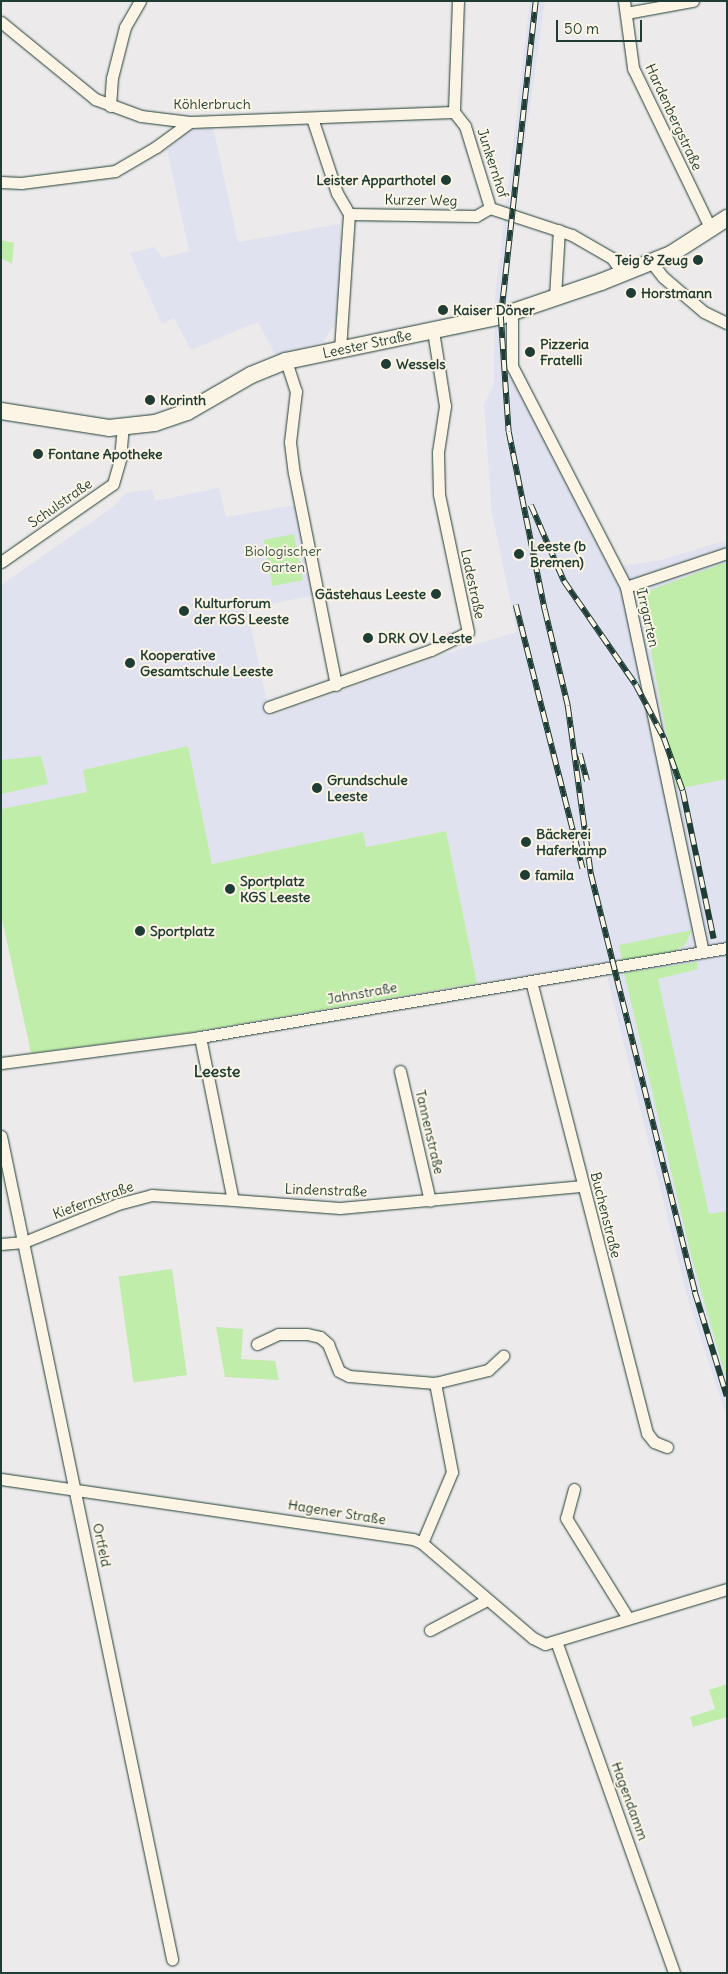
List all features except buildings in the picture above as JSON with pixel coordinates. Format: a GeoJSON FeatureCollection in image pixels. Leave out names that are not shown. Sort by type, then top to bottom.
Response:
{"type":"FeatureCollection","features":[{"type":"Feature","properties":{"kind":"street"},"geometry":{"type":"LineString","coordinates":[[110,106],[112,78],[126,27],[140,1]]}},
{"type":"Feature","properties":{"kind":"street"},"geometry":{"type":"LineString","coordinates":[[454,112],[458,1]]}},
{"type":"Feature","properties":{"kind":"street","name":"Hardenbergstraße"},"geometry":{"type":"LineString","coordinates":[[624,1],[633,68],[711,229]]}},
{"type":"Feature","properties":{"kind":"street"},"geometry":{"type":"LineString","coordinates":[[626,13],[693,1]]}},
{"type":"Feature","properties":{"kind":"street","name":"Köhlerbruch"},"geometry":{"type":"LineString","coordinates":[[1,22],[95,99],[141,116],[190,122],[454,112]]}},
{"type":"Feature","properties":{"kind":"street"},"geometry":{"type":"LineString","coordinates":[[95,99],[112,78]]}},
{"type":"Feature","properties":{"kind":"street","name":"Junkernhof"},"geometry":{"type":"LineString","coordinates":[[454,112],[465,126],[490,208],[558,230],[576,238],[612,258],[623,274]]}},
{"type":"Feature","properties":{"kind":"street"},"geometry":{"type":"LineString","coordinates":[[312,118],[337,193],[349,214],[340,349]]}},
{"type":"Feature","properties":{"kind":"street"},"geometry":{"type":"LineString","coordinates":[[1,182],[21,182],[115,170],[156,147],[190,122]]}},
{"type":"Feature","properties":{"kind":"street","name":"Kurzer Weg"},"geometry":{"type":"LineString","coordinates":[[349,214],[476,216],[490,208]]}},
{"type":"Feature","properties":{"kind":"street","name":"Leester Straße"},"geometry":{"type":"LineString","coordinates":[[1,411],[59,422],[123,427],[155,423],[187,412],[251,375],[286,361],[433,331],[512,312],[623,274],[652,263],[727,218]]}},
{"type":"Feature","properties":{"kind":"street"},"geometry":{"type":"LineString","coordinates":[[556,297],[558,230]]}},
{"type":"Feature","properties":{"kind":"street"},"geometry":{"type":"LineString","coordinates":[[652,263],[663,277],[704,312],[727,323]]}},
{"type":"Feature","properties":{"kind":"street","name":"Irrgarten"},"geometry":{"type":"LineString","coordinates":[[512,312],[512,366],[626,587],[703,952]]}},
{"type":"Feature","properties":{"kind":"street","name":"Ladestraße"},"geometry":{"type":"LineString","coordinates":[[269,708],[432,650],[468,632],[439,494],[438,452],[445,406],[433,331]]}},
{"type":"Feature","properties":{"kind":"street"},"geometry":{"type":"LineString","coordinates":[[286,361],[296,391],[290,442],[294,473],[336,684]]}},
{"type":"Feature","properties":{"kind":"street","name":"Schulstraße"},"geometry":{"type":"LineString","coordinates":[[1,562],[112,484],[120,459],[123,427]]}},
{"type":"Feature","properties":{"kind":"street"},"geometry":{"type":"LineString","coordinates":[[626,587],[727,553]]}},
{"type":"Feature","properties":{"kind":"street","name":"Jahnstraße"},"geometry":{"type":"LineString","coordinates":[[1,1063],[200,1037],[727,948]]}},
{"type":"Feature","properties":{"kind":"street","name":"Buchenstraße"},"geometry":{"type":"LineString","coordinates":[[531,981],[648,1433],[654,1442],[666,1447]]}},
{"type":"Feature","properties":{"kind":"street"},"geometry":{"type":"LineString","coordinates":[[200,1037],[234,1200]]}},
{"type":"Feature","properties":{"kind":"street","name":"Tannenstraße"},"geometry":{"type":"LineString","coordinates":[[400,1071],[430,1201]]}},
{"type":"Feature","properties":{"kind":"street","name":"Ortfeld"},"geometry":{"type":"LineString","coordinates":[[1,1136],[172,1960]]}},
{"type":"Feature","properties":{"kind":"street","name":"Lindenstraße"},"geometry":{"type":"LineString","coordinates":[[234,1200],[340,1208],[583,1186]]}},
{"type":"Feature","properties":{"kind":"street","name":"Kiefernstraße"},"geometry":{"type":"LineString","coordinates":[[1,1244],[24,1242],[118,1204],[152,1195],[234,1200]]}},
{"type":"Feature","properties":{"kind":"street"},"geometry":{"type":"LineString","coordinates":[[257,1344],[278,1334],[307,1334],[320,1337],[328,1344],[339,1371],[349,1376],[435,1383],[488,1370],[503,1356]]}},
{"type":"Feature","properties":{"kind":"street"},"geometry":{"type":"LineString","coordinates":[[435,1383],[452,1472],[422,1543],[533,1638],[546,1644],[727,1590]]}},
{"type":"Feature","properties":{"kind":"street","name":"Hagener Straße"},"geometry":{"type":"LineString","coordinates":[[1,1479],[314,1523],[422,1543]]}},
{"type":"Feature","properties":{"kind":"street"},"geometry":{"type":"LineString","coordinates":[[574,1489],[566,1518],[628,1618]]}},
{"type":"Feature","properties":{"kind":"street"},"geometry":{"type":"LineString","coordinates":[[430,1630],[487,1600]]}},
{"type":"Feature","properties":{"kind":"street","name":"Hagendamm"},"geometry":{"type":"LineString","coordinates":[[556,1641],[674,1973]]}},
{"type":"Feature","properties":{"kind":"shaded area"},"geometry":{"type":"Polygon","coordinates":[[[530,1],[545,1],[513,226],[505,344],[507,378],[517,362],[622,566],[661,560],[727,540],[727,1418],[688,1299],[606,973],[611,972],[608,962],[477,983],[446,831],[366,847],[363,832],[212,864],[188,746],[83,770],[88,792],[1,809],[1,585],[113,507],[126,493],[152,489],[155,501],[219,488],[226,517],[295,505],[315,595],[247,609],[270,716],[469,646],[517,632],[492,513],[484,404],[494,385],[495,298],[530,1]]]}},
{"type":"Feature","properties":{"kind":"shaded area"},"geometry":{"type":"Polygon","coordinates":[[[196,126],[213,127],[238,242],[340,224],[342,253],[336,322],[323,342],[276,356],[258,322],[191,350],[174,318],[162,324],[130,253],[155,247],[162,258],[189,251],[167,149],[196,126]]]}},
{"type":"Feature","properties":{"kind":"green space"},"geometry":{"type":"Polygon","coordinates":[[[1,240],[14,243],[12,264],[1,258],[1,240]]]}},
{"type":"Feature","properties":{"kind":"green space","name":"Biologischer Garten"},"geometry":{"type":"Polygon","coordinates":[[[294,534],[303,580],[273,586],[264,540],[294,534]]]}},
{"type":"Feature","properties":{"kind":"green space"},"geometry":{"type":"Polygon","coordinates":[[[727,562],[727,779],[677,789],[641,599],[653,589],[727,562]]]}},
{"type":"Feature","properties":{"kind":"green space","name":"Sportplatz KGS Leeste"},"geometry":{"type":"Polygon","coordinates":[[[188,746],[212,864],[363,832],[366,847],[446,831],[477,983],[192,1032],[31,1053],[1,914],[1,809],[87,792],[83,770],[188,746]]]}},
{"type":"Feature","properties":{"kind":"green space"},"geometry":{"type":"Polygon","coordinates":[[[41,756],[48,784],[1,794],[1,760],[41,756]]]}},
{"type":"Feature","properties":{"kind":"green space"},"geometry":{"type":"Polygon","coordinates":[[[692,930],[685,945],[674,951],[622,960],[619,945],[692,930]]]}},
{"type":"Feature","properties":{"kind":"green space"},"geometry":{"type":"Polygon","coordinates":[[[697,962],[698,969],[658,979],[709,1214],[727,1211],[727,1382],[691,1255],[624,973],[697,962]]]}},
{"type":"Feature","properties":{"kind":"green space"},"geometry":{"type":"Polygon","coordinates":[[[172,1269],[187,1375],[133,1382],[119,1277],[172,1269]]]}},
{"type":"Feature","properties":{"kind":"green space"},"geometry":{"type":"Polygon","coordinates":[[[216,1327],[243,1329],[241,1359],[275,1361],[279,1380],[225,1377],[216,1327]]]}},
{"type":"Feature","properties":{"kind":"green space"},"geometry":{"type":"Polygon","coordinates":[[[727,1684],[727,1717],[693,1727],[690,1717],[715,1709],[709,1690],[727,1684]]]}},
{"type":"Feature","properties":{"kind":"railway"},"geometry":{"type":"LineString","coordinates":[[536,1],[501,316],[509,432],[545,610],[568,706],[591,874],[695,1292],[727,1396]]}},
{"type":"Feature","properties":{"kind":"railway"},"geometry":{"type":"LineString","coordinates":[[531,505],[564,581],[636,685],[664,738],[683,791],[714,939]]}},
{"type":"Feature","properties":{"kind":"railway"},"geometry":{"type":"LineString","coordinates":[[516,605],[583,869]]}},
{"type":"Feature","properties":{"kind":"railway"},"geometry":{"type":"LineString","coordinates":[[580,754],[587,781]]}},
{"type":"Feature","properties":{"kind":"place","name":"Leister Apparthotel"},"geometry":{"type":"Point","coordinates":[446,180]}},
{"type":"Feature","properties":{"kind":"place","name":"Teig & Zeug"},"geometry":{"type":"Point","coordinates":[698,260]}},
{"type":"Feature","properties":{"kind":"place","name":"Horstmann"},"geometry":{"type":"Point","coordinates":[631,293]}},
{"type":"Feature","properties":{"kind":"place","name":"Kaiser Döner"},"geometry":{"type":"Point","coordinates":[443,310]}},
{"type":"Feature","properties":{"kind":"place","name":"Pizzeria Fratelli"},"geometry":{"type":"Point","coordinates":[530,352]}},
{"type":"Feature","properties":{"kind":"place","name":"Wessels"},"geometry":{"type":"Point","coordinates":[386,364]}},
{"type":"Feature","properties":{"kind":"place","name":"Korinth"},"geometry":{"type":"Point","coordinates":[150,400]}},
{"type":"Feature","properties":{"kind":"place","name":"Fontane Apotheke"},"geometry":{"type":"Point","coordinates":[38,454]}},
{"type":"Feature","properties":{"kind":"place","name":"Leeste (b Bremen)"},"geometry":{"type":"Point","coordinates":[519,554]}},
{"type":"Feature","properties":{"kind":"place","name":"Gästehaus Leeste"},"geometry":{"type":"Point","coordinates":[436,594]}},
{"type":"Feature","properties":{"kind":"place","name":"Kulturforum der KGS Leeste"},"geometry":{"type":"Point","coordinates":[184,611]}},
{"type":"Feature","properties":{"kind":"place","name":"DRK OV Leeste"},"geometry":{"type":"Point","coordinates":[368,638]}},
{"type":"Feature","properties":{"kind":"place","name":"Kooperative Gesamtschule Leeste"},"geometry":{"type":"Point","coordinates":[130,663]}},
{"type":"Feature","properties":{"kind":"place","name":"Grundschule Leeste"},"geometry":{"type":"Point","coordinates":[317,788]}},
{"type":"Feature","properties":{"kind":"place","name":"Bäckerei Haferkamp"},"geometry":{"type":"Point","coordinates":[526,842]}},
{"type":"Feature","properties":{"kind":"place","name":"famila"},"geometry":{"type":"Point","coordinates":[525,875]}},
{"type":"Feature","properties":{"kind":"place","name":"Sportplatz KGS Leeste"},"geometry":{"type":"Point","coordinates":[230,889]}},
{"type":"Feature","properties":{"kind":"place","name":"Sportplatz"},"geometry":{"type":"Point","coordinates":[140,931]}},
{"type":"Feature","properties":{"kind":"district","name":"Leeste"},"geometry":{"type":"Point","coordinates":[217,1071]}}]}
